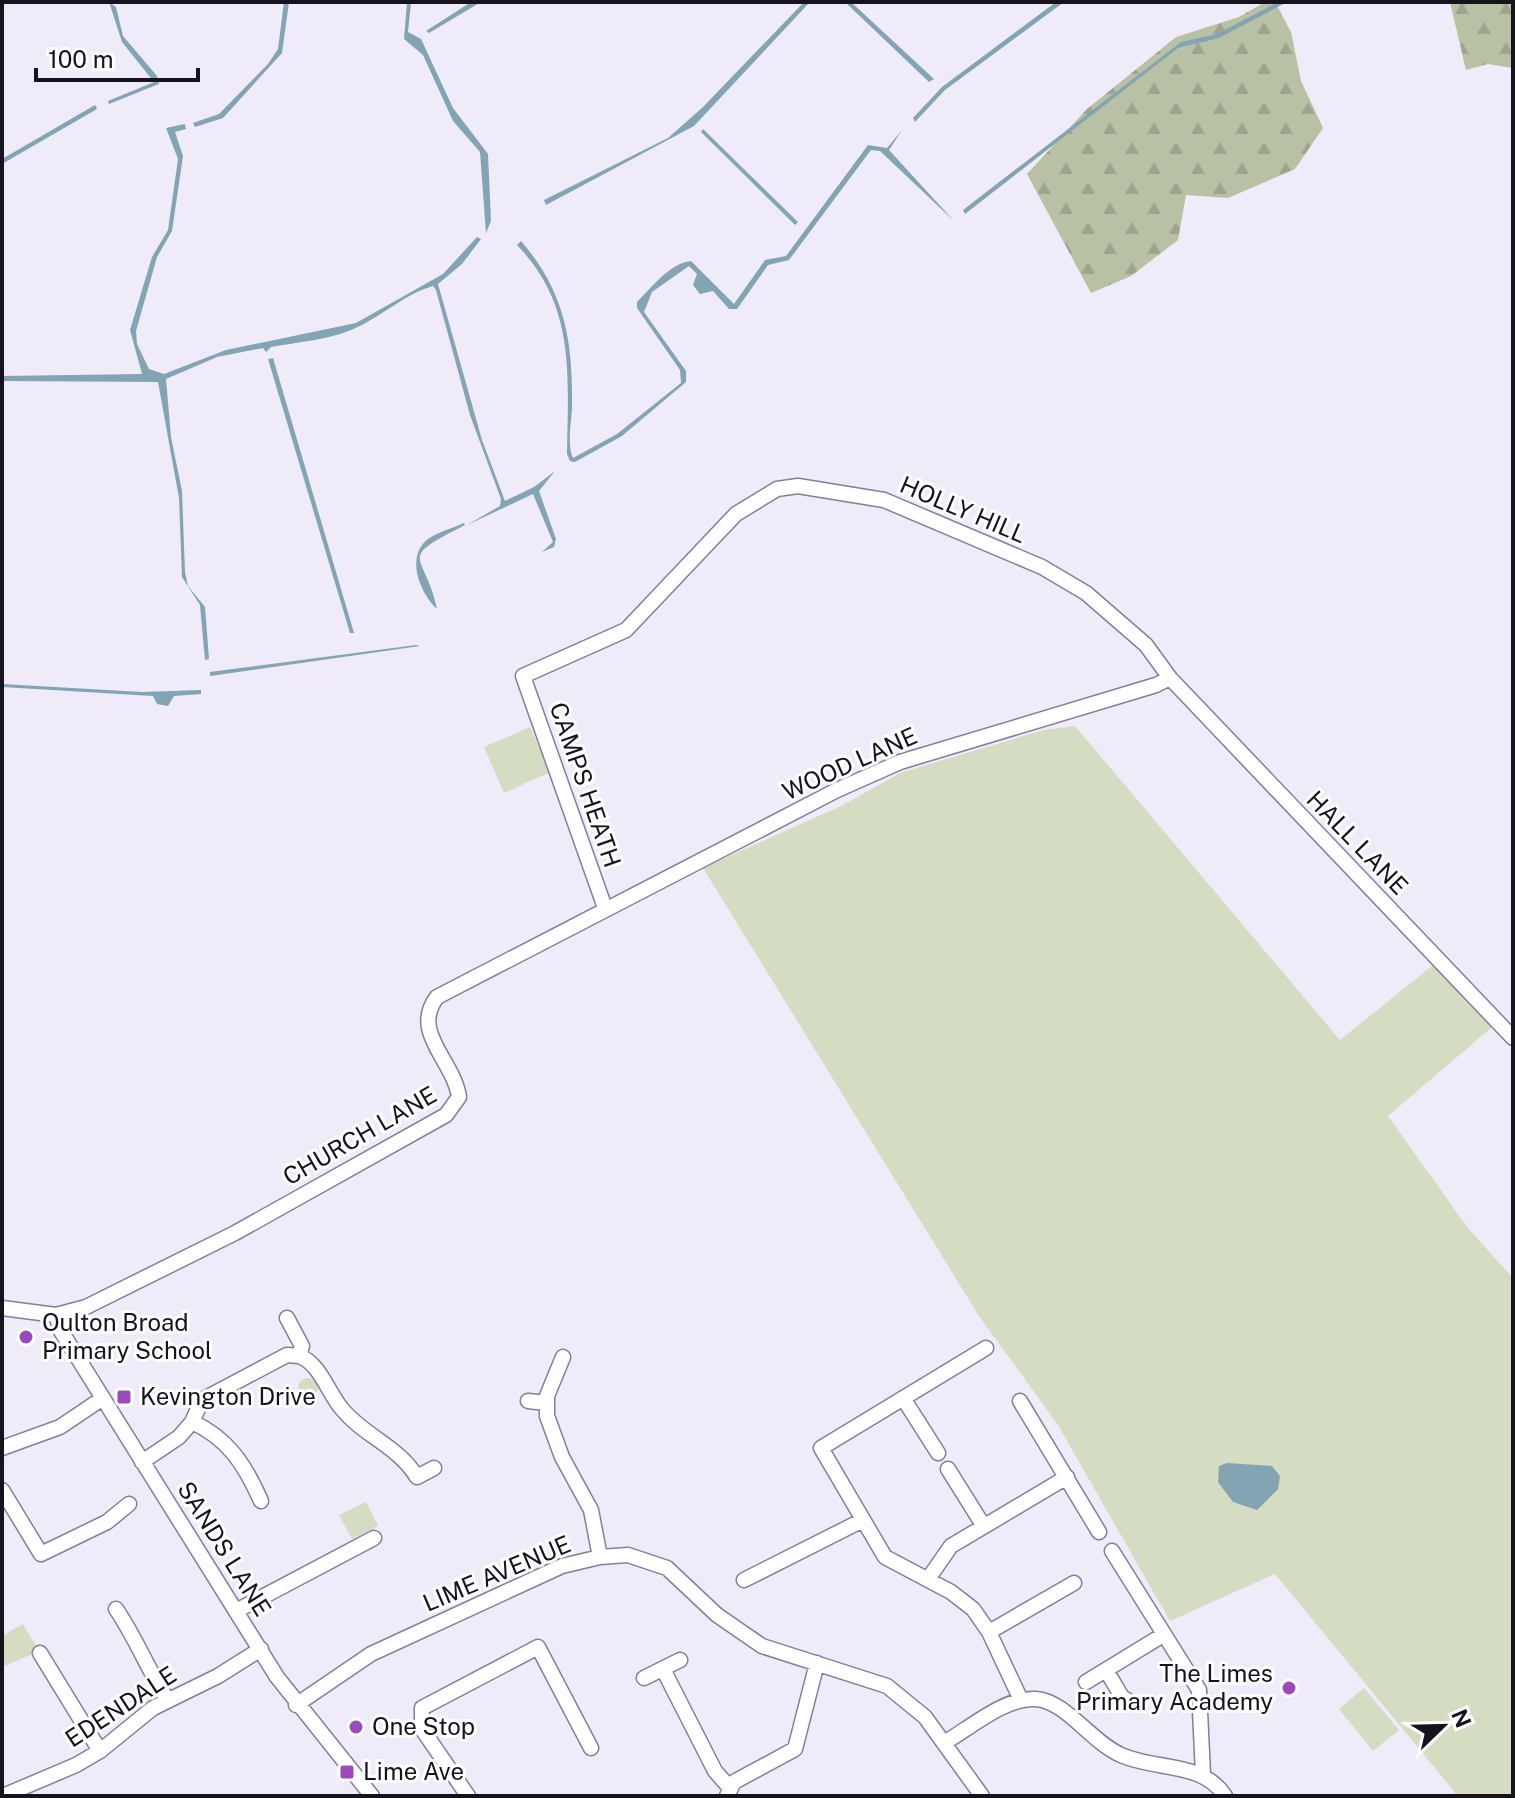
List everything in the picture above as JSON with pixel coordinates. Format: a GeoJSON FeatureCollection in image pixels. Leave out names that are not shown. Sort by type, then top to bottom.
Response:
{"type":"FeatureCollection","features":[{"type":"Feature","properties":{"kind":"street","name":"HOLLY HILL"},"geometry":{"type":"LineString","coordinates":[[523,676],[626,630],[736,514],[777,489],[798,486],[884,500],[1042,567],[1086,593],[1146,645],[1170,678]]}},
{"type":"Feature","properties":{"kind":"street","name":"CAMPS HEATH"},"geometry":{"type":"LineString","coordinates":[[523,676],[605,908]]}},
{"type":"Feature","properties":{"kind":"street","name":"WOOD LANE"},"geometry":{"type":"LineString","coordinates":[[605,908],[900,762],[1156,685],[1170,678]]}},
{"type":"Feature","properties":{"kind":"street","name":"HALL LANE"},"geometry":{"type":"LineString","coordinates":[[1170,678],[1513,1038]]}},
{"type":"Feature","properties":{"kind":"street","name":"CHURCH LANE"},"geometry":{"type":"LineString","coordinates":[[2,1308],[56,1315],[86,1307],[235,1233],[446,1115],[459,1097],[457,1086],[428,1030],[429,1008],[437,997],[605,908]]}},
{"type":"Feature","properties":{"kind":"street","name":"SANDS LANE"},"geometry":{"type":"LineString","coordinates":[[56,1315],[61,1331],[296,1705],[372,1796]]}},
{"type":"Feature","properties":{"kind":"street"},"geometry":{"type":"LineString","coordinates":[[287,1318],[302,1346],[299,1356]]}},
{"type":"Feature","properties":{"kind":"street"},"geometry":{"type":"LineString","coordinates":[[986,1348],[821,1448],[885,1557],[928,1579],[973,1609],[989,1632],[1021,1700]]}},
{"type":"Feature","properties":{"kind":"street"},"geometry":{"type":"LineString","coordinates":[[142,1462],[164,1449],[192,1422],[202,1400],[287,1355],[299,1356],[314,1365],[344,1413],[401,1455],[417,1477],[434,1468]]}},
{"type":"Feature","properties":{"kind":"street"},"geometry":{"type":"LineString","coordinates":[[563,1357],[546,1403],[550,1429],[591,1510],[600,1557]]}},
{"type":"Feature","properties":{"kind":"street"},"geometry":{"type":"LineString","coordinates":[[2,1448],[60,1427],[103,1398]]}},
{"type":"Feature","properties":{"kind":"street"},"geometry":{"type":"LineString","coordinates":[[903,1398],[938,1453]]}},
{"type":"Feature","properties":{"kind":"street"},"geometry":{"type":"LineString","coordinates":[[528,1401],[546,1403]]}},
{"type":"Feature","properties":{"kind":"street"},"geometry":{"type":"LineString","coordinates":[[1020,1401],[1099,1532]]}},
{"type":"Feature","properties":{"kind":"street"},"geometry":{"type":"LineString","coordinates":[[192,1422],[212,1431],[234,1452],[261,1501]]}},
{"type":"Feature","properties":{"kind":"street"},"geometry":{"type":"LineString","coordinates":[[948,1469],[983,1525]]}},
{"type":"Feature","properties":{"kind":"street"},"geometry":{"type":"LineString","coordinates":[[928,1579],[951,1546],[1067,1477]]}},
{"type":"Feature","properties":{"kind":"street"},"geometry":{"type":"LineString","coordinates":[[2,1490],[45,1560],[107,1522],[129,1504]]}},
{"type":"Feature","properties":{"kind":"street"},"geometry":{"type":"LineString","coordinates":[[744,1580],[805,1556],[863,1520]]}},
{"type":"Feature","properties":{"kind":"street"},"geometry":{"type":"LineString","coordinates":[[236,1611],[359,1553],[374,1538]]}},
{"type":"Feature","properties":{"kind":"street"},"geometry":{"type":"LineString","coordinates":[[1112,1551],[1199,1690],[1203,1774]]}},
{"type":"Feature","properties":{"kind":"street","name":"LIME AVENUE"},"geometry":{"type":"LineString","coordinates":[[296,1705],[371,1654],[562,1566],[600,1557],[628,1555],[654,1561],[679,1577],[740,1634],[762,1646],[887,1686],[918,1711],[982,1796]]}},
{"type":"Feature","properties":{"kind":"street"},"geometry":{"type":"LineString","coordinates":[[989,1632],[1045,1593],[1074,1583]]}},
{"type":"Feature","properties":{"kind":"street"},"geometry":{"type":"LineString","coordinates":[[116,1609],[131,1631],[151,1676],[167,1699]]}},
{"type":"Feature","properties":{"kind":"street"},"geometry":{"type":"LineString","coordinates":[[1086,1682],[1163,1635]]}},
{"type":"Feature","properties":{"kind":"street"},"geometry":{"type":"LineString","coordinates":[[468,1796],[447,1771],[422,1729],[422,1708],[534,1640],[582,1742]]}},
{"type":"Feature","properties":{"kind":"street","name":"EDENDALE"},"geometry":{"type":"LineString","coordinates":[[3,1796],[100,1751],[167,1699],[218,1676],[261,1649]]}},
{"type":"Feature","properties":{"kind":"street"},"geometry":{"type":"LineString","coordinates":[[40,1653],[100,1751]]}},
{"type":"Feature","properties":{"kind":"street"},"geometry":{"type":"LineString","coordinates":[[644,1678],[680,1660]]}},
{"type":"Feature","properties":{"kind":"street"},"geometry":{"type":"LineString","coordinates":[[663,1669],[728,1791],[795,1749],[817,1663]]}},
{"type":"Feature","properties":{"kind":"street"},"geometry":{"type":"LineString","coordinates":[[1106,1670],[1122,1697],[1133,1704]]}},
{"type":"Feature","properties":{"kind":"street"},"geometry":{"type":"LineString","coordinates":[[944,1743],[1021,1700],[1050,1701],[1088,1735],[1123,1756],[1159,1768],[1203,1774],[1225,1796]]}},
{"type":"Feature","properties":{"kind":"green space"},"geometry":{"type":"Polygon","coordinates":[[[1265,2],[1275,2],[1291,32],[1301,81],[1323,128],[1295,169],[1228,198],[1186,195],[1178,240],[1131,276],[1091,293],[1027,174],[1087,109],[1176,37],[1239,17],[1265,2]]]}},
{"type":"Feature","properties":{"kind":"green space"},"geometry":{"type":"Polygon","coordinates":[[[1450,2],[1513,2],[1513,68],[1488,64],[1466,70],[1450,2]]]}},
{"type":"Feature","properties":{"kind":"green space"},"geometry":{"type":"Polygon","coordinates":[[[1075,726],[1340,1040],[1433,965],[1492,1027],[1388,1116],[1467,1227],[1513,1278],[1513,1796],[1458,1796],[1275,1574],[1170,1621],[1058,1425],[979,1316],[703,868],[843,805],[900,773],[1044,730],[1075,726]]]}},
{"type":"Feature","properties":{"kind":"green space"},"geometry":{"type":"Polygon","coordinates":[[[530,727],[550,772],[504,793],[484,747],[530,727]]]}},
{"type":"Feature","properties":{"kind":"green space"},"geometry":{"type":"Polygon","coordinates":[[[308,1378],[315,1381],[318,1388],[315,1395],[308,1398],[301,1395],[298,1388],[301,1381],[308,1378]]]}},
{"type":"Feature","properties":{"kind":"green space"},"geometry":{"type":"Polygon","coordinates":[[[366,1502],[378,1526],[352,1539],[339,1515],[366,1502]]]}},
{"type":"Feature","properties":{"kind":"green space"},"geometry":{"type":"Polygon","coordinates":[[[23,1624],[39,1651],[2,1667],[2,1636],[23,1624]]]}},
{"type":"Feature","properties":{"kind":"green space"},"geometry":{"type":"Polygon","coordinates":[[[1364,1688],[1399,1730],[1373,1751],[1339,1709],[1364,1688]]]}},
{"type":"Feature","properties":{"kind":"water"},"geometry":{"type":"Polygon","coordinates":[[[109,2],[116,7],[123,36],[157,76],[159,84],[109,104],[108,101],[154,82],[122,42],[109,2]]]}},
{"type":"Feature","properties":{"kind":"water"},"geometry":{"type":"Polygon","coordinates":[[[284,2],[289,2],[282,53],[223,118],[195,127],[193,123],[219,114],[268,64],[278,49],[284,2]]]}},
{"type":"Feature","properties":{"kind":"water"},"geometry":{"type":"Polygon","coordinates":[[[407,2],[411,2],[408,32],[421,39],[453,108],[488,154],[491,221],[486,233],[480,152],[453,121],[423,55],[404,39],[407,2]]]}},
{"type":"Feature","properties":{"kind":"water"},"geometry":{"type":"Polygon","coordinates":[[[471,2],[481,2],[429,33],[426,31],[471,2]]]}},
{"type":"Feature","properties":{"kind":"water"},"geometry":{"type":"Polygon","coordinates":[[[804,2],[810,2],[694,126],[546,205],[544,200],[668,138],[703,107],[804,2]]]}},
{"type":"Feature","properties":{"kind":"water"},"geometry":{"type":"Polygon","coordinates":[[[845,2],[851,2],[934,79],[929,82],[845,2]]]}},
{"type":"Feature","properties":{"kind":"water"},"geometry":{"type":"Polygon","coordinates":[[[1056,2],[1064,2],[945,90],[915,122],[913,118],[942,87],[1056,2]]]}},
{"type":"Feature","properties":{"kind":"water"},"geometry":{"type":"Polygon","coordinates":[[[1278,2],[1287,2],[1219,38],[1178,48],[965,214],[963,210],[1181,42],[1217,34],[1278,2]]]}},
{"type":"Feature","properties":{"kind":"water"},"geometry":{"type":"Polygon","coordinates":[[[95,105],[97,109],[2,164],[2,159],[95,105]]]}},
{"type":"Feature","properties":{"kind":"water"},"geometry":{"type":"Polygon","coordinates":[[[185,124],[186,129],[175,132],[183,156],[172,231],[157,257],[136,331],[137,344],[149,369],[164,374],[226,350],[356,323],[443,274],[477,237],[481,239],[462,264],[438,284],[482,440],[505,501],[534,487],[555,471],[539,491],[556,539],[554,547],[542,552],[553,542],[533,494],[467,525],[500,506],[501,499],[470,415],[433,286],[342,333],[271,347],[266,352],[263,348],[217,357],[166,379],[171,437],[182,491],[185,572],[188,586],[205,607],[209,659],[205,660],[200,605],[182,577],[179,498],[158,382],[2,381],[2,376],[142,374],[130,330],[152,257],[168,230],[178,159],[166,128],[185,124]]]}},
{"type":"Feature","properties":{"kind":"water"},"geometry":{"type":"Polygon","coordinates":[[[703,129],[798,222],[795,225],[701,132],[703,129]]]}},
{"type":"Feature","properties":{"kind":"water"},"geometry":{"type":"Polygon","coordinates":[[[902,130],[889,150],[954,221],[880,151],[871,150],[789,260],[768,265],[737,309],[729,309],[713,291],[700,294],[693,285],[697,274],[689,266],[652,292],[644,312],[686,371],[686,382],[622,436],[575,462],[570,461],[567,454],[567,369],[559,317],[550,292],[536,268],[517,245],[521,241],[548,280],[564,320],[571,362],[570,441],[573,458],[617,434],[681,383],[680,370],[637,308],[637,302],[655,283],[676,266],[691,261],[734,304],[765,260],[786,256],[868,145],[887,148],[902,130]]]}},
{"type":"Feature","properties":{"kind":"water"},"geometry":{"type":"Polygon","coordinates":[[[273,358],[354,633],[350,633],[268,359],[273,358]]]}},
{"type":"Feature","properties":{"kind":"water"},"geometry":{"type":"Polygon","coordinates":[[[464,523],[422,552],[420,559],[437,609],[421,585],[417,555],[428,539],[464,523]]]}},
{"type":"Feature","properties":{"kind":"water"},"geometry":{"type":"Polygon","coordinates":[[[420,646],[210,676],[210,672],[420,646]]]}},
{"type":"Feature","properties":{"kind":"water"},"geometry":{"type":"Polygon","coordinates":[[[2,684],[142,692],[201,690],[201,694],[174,696],[168,706],[157,704],[153,696],[2,687],[2,684]]]}},
{"type":"Feature","properties":{"kind":"water"},"geometry":{"type":"Polygon","coordinates":[[[1227,1463],[1272,1466],[1280,1476],[1278,1489],[1257,1510],[1233,1502],[1218,1482],[1219,1466],[1227,1463]]]}},
{"type":"Feature","properties":{"kind":"place","name":"Oulton Broad Primary School"},"geometry":{"type":"Point","coordinates":[26,1337]}},
{"type":"Feature","properties":{"kind":"place","name":"Kevington Drive"},"geometry":{"type":"Point","coordinates":[124,1397]}},
{"type":"Feature","properties":{"kind":"place","name":"The Limes Primary Academy"},"geometry":{"type":"Point","coordinates":[1289,1688]}},
{"type":"Feature","properties":{"kind":"place","name":"One Stop"},"geometry":{"type":"Point","coordinates":[356,1727]}},
{"type":"Feature","properties":{"kind":"place","name":"Lime Ave"},"geometry":{"type":"Point","coordinates":[347,1772]}}]}
